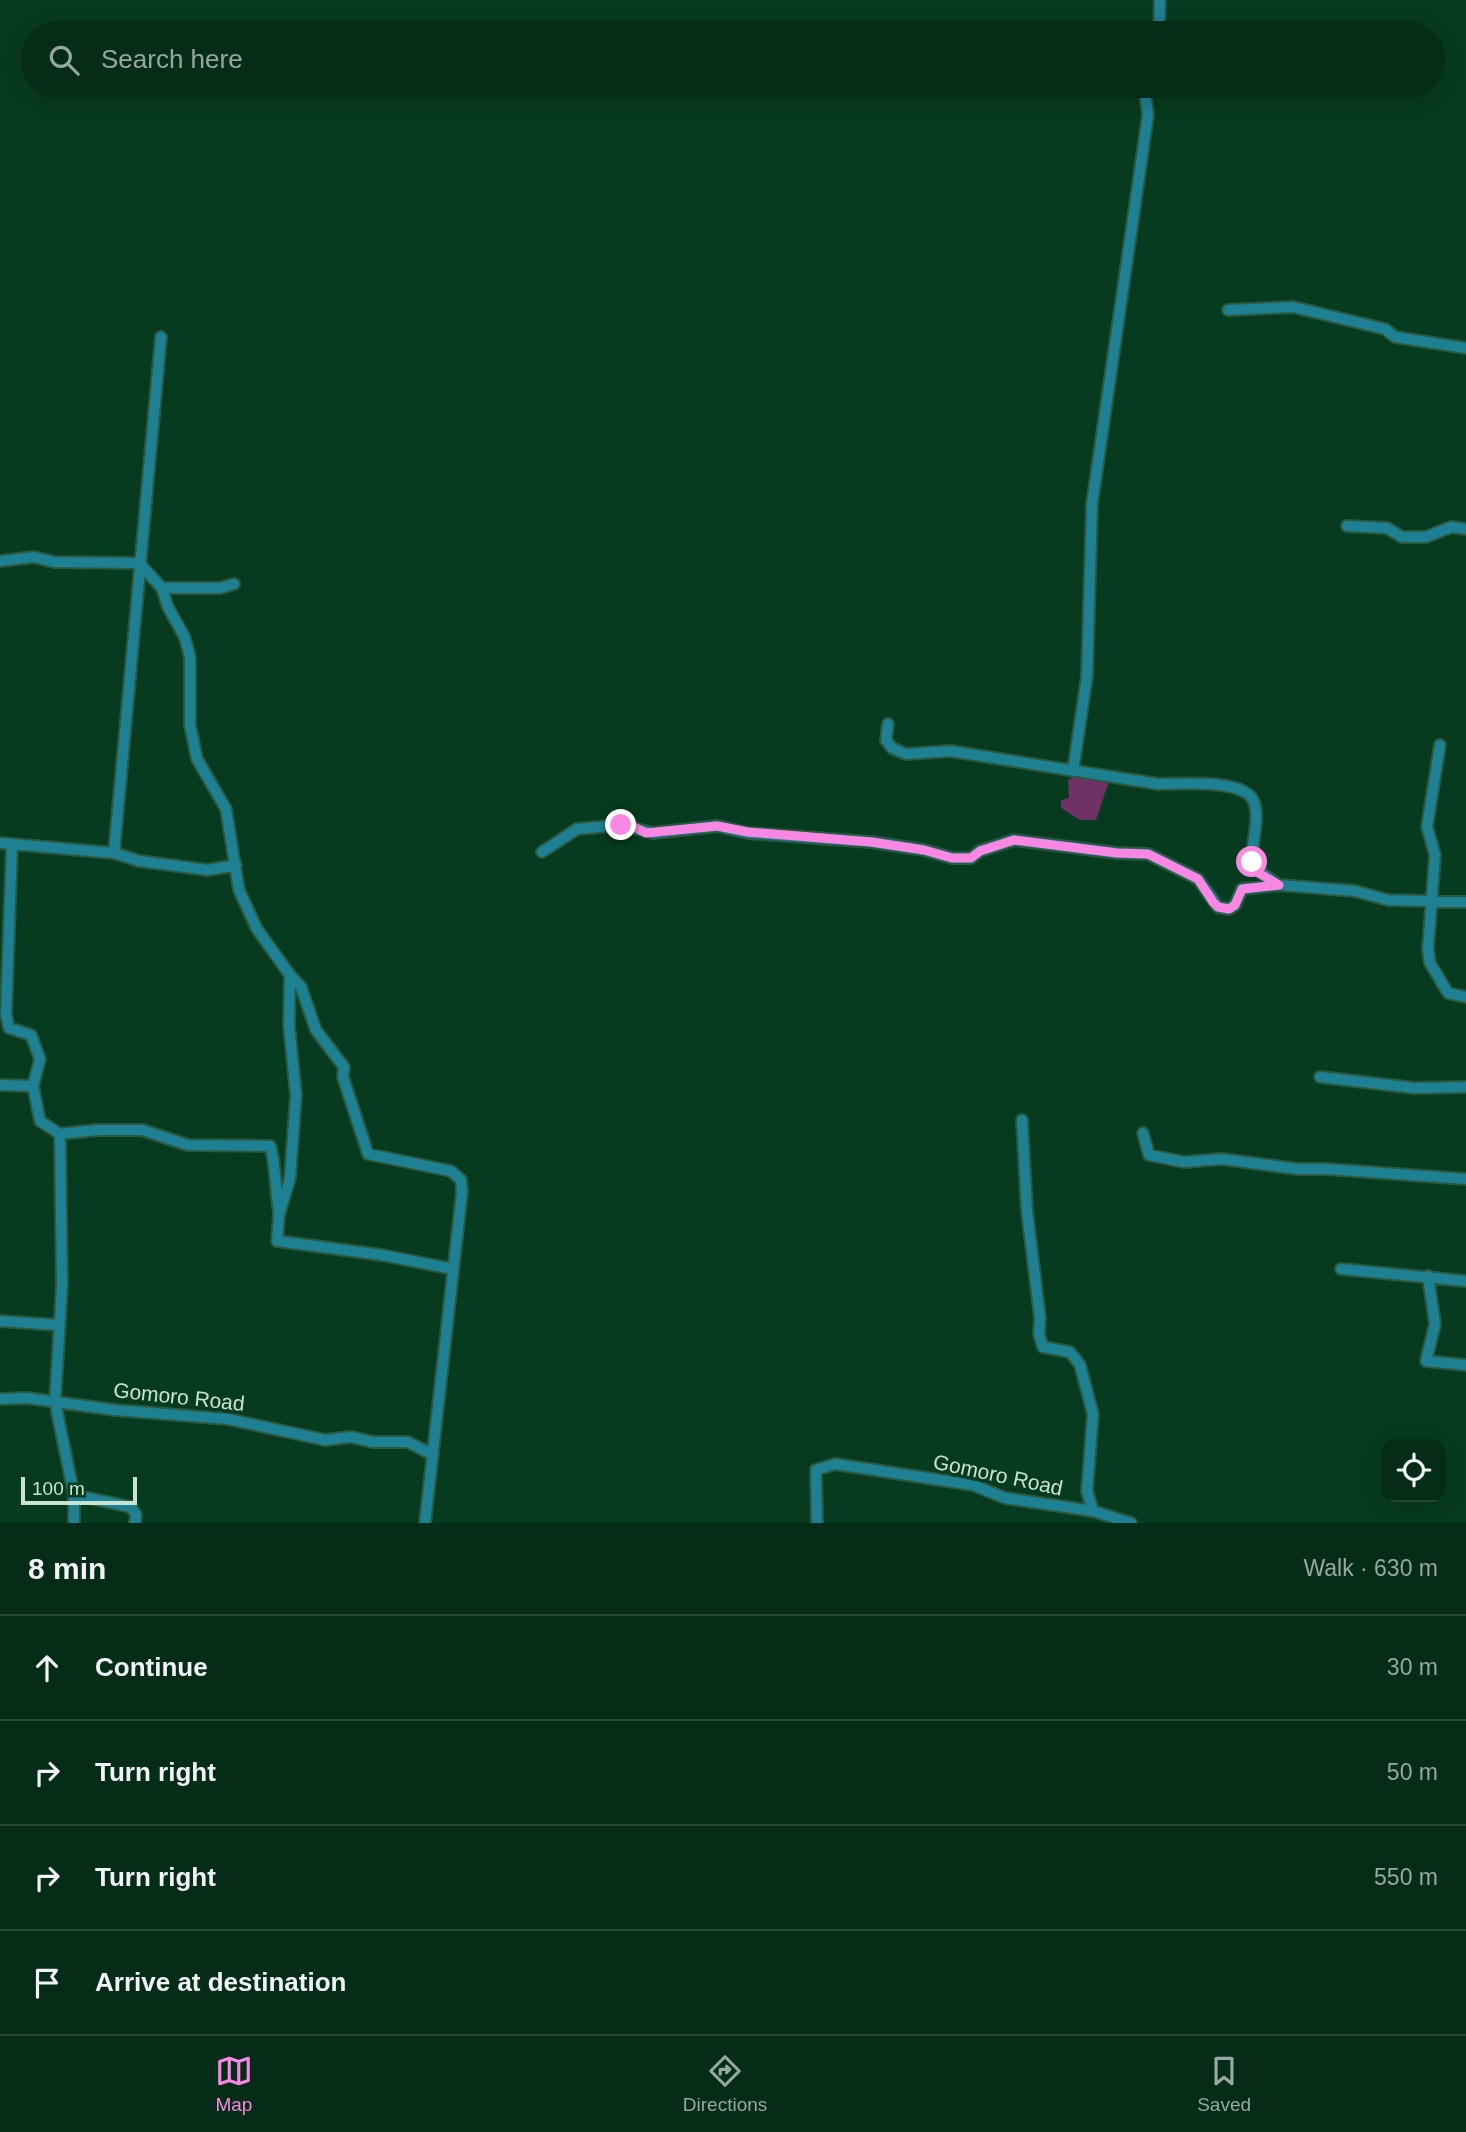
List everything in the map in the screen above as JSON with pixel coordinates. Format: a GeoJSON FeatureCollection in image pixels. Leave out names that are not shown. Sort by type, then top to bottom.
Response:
{"type":"FeatureCollection","features":[{"type":"Feature","properties":{"kind":"street"},"geometry":{"type":"LineString","coordinates":[[1159,21],[1160,0]]}},
{"type":"Feature","properties":{"kind":"street"},"geometry":{"type":"LineString","coordinates":[[1073,771],[1087,676],[1092,505],[1148,115],[1146,98]]}},
{"type":"Feature","properties":{"kind":"street"},"geometry":{"type":"LineString","coordinates":[[1228,310],[1293,307],[1385,329],[1395,337],[1466,348]]}},
{"type":"Feature","properties":{"kind":"street"},"geometry":{"type":"LineString","coordinates":[[114,853],[161,337]]}},
{"type":"Feature","properties":{"kind":"street"},"geometry":{"type":"LineString","coordinates":[[1347,526],[1387,528],[1402,537],[1426,537],[1451,527],[1466,529]]}},
{"type":"Feature","properties":{"kind":"street"},"geometry":{"type":"LineString","coordinates":[[0,561],[34,557],[54,562],[139,563],[162,589],[168,607],[185,638],[190,657],[190,725],[197,759],[226,809],[239,890],[257,929],[301,988],[316,1030],[344,1067],[343,1077],[368,1154],[451,1171],[461,1180],[462,1192],[425,1523]]}},
{"type":"Feature","properties":{"kind":"street"},"geometry":{"type":"LineString","coordinates":[[162,589],[220,588],[234,584]]}},
{"type":"Feature","properties":{"kind":"street"},"geometry":{"type":"LineString","coordinates":[[888,724],[886,740],[892,748],[906,754],[950,751],[1158,784],[1187,781],[1217,784],[1247,793],[1255,803],[1253,867],[1279,885]]}},
{"type":"Feature","properties":{"kind":"street"},"geometry":{"type":"LineString","coordinates":[[1440,745],[1426,827],[1435,855],[1427,949],[1430,963],[1448,993],[1466,997]]}},
{"type":"Feature","properties":{"kind":"street"},"geometry":{"type":"LineString","coordinates":[[542,852],[577,828],[630,825],[653,833],[717,826],[748,832],[871,842],[933,852],[952,858],[971,858],[980,851],[1014,840],[1117,853],[1148,854],[1198,879],[1218,907],[1229,909],[1235,905],[1242,889],[1279,885],[1355,891],[1388,900],[1433,899],[1466,902]]}},
{"type":"Feature","properties":{"kind":"street"},"geometry":{"type":"LineString","coordinates":[[236,865],[208,870],[171,862],[139,861],[114,853],[6,844],[6,1015],[9,1028],[31,1035],[40,1059],[33,1086],[40,1121],[60,1134],[97,1130],[142,1130],[188,1145],[270,1146],[279,1215]]}},
{"type":"Feature","properties":{"kind":"street"},"geometry":{"type":"LineString","coordinates":[[290,975],[289,1025],[296,1095],[290,1178],[279,1215],[277,1241],[382,1255],[453,1269]]}},
{"type":"Feature","properties":{"kind":"street"},"geometry":{"type":"LineString","coordinates":[[1320,1077],[1415,1088],[1466,1087]]}},
{"type":"Feature","properties":{"kind":"street"},"geometry":{"type":"LineString","coordinates":[[0,1085],[33,1086]]}},
{"type":"Feature","properties":{"kind":"street"},"geometry":{"type":"LineString","coordinates":[[1022,1119],[1027,1211],[1041,1318],[1039,1334],[1043,1347],[1070,1352],[1080,1365],[1093,1415],[1087,1492],[1093,1511]]}},
{"type":"Feature","properties":{"kind":"street"},"geometry":{"type":"LineString","coordinates":[[1143,1133],[1149,1155],[1184,1162],[1222,1159],[1297,1169],[1466,1179]]}},
{"type":"Feature","properties":{"kind":"street"},"geometry":{"type":"LineString","coordinates":[[60,1134],[62,1286],[55,1402],[74,1495],[75,1523]]}},
{"type":"Feature","properties":{"kind":"street"},"geometry":{"type":"LineString","coordinates":[[1341,1269],[1418,1279],[1427,1276],[1466,1281]]}},
{"type":"Feature","properties":{"kind":"street"},"geometry":{"type":"LineString","coordinates":[[1427,1276],[1435,1324],[1426,1361],[1466,1365]]}},
{"type":"Feature","properties":{"kind":"street"},"geometry":{"type":"LineString","coordinates":[[0,1321],[58,1325]]}},
{"type":"Feature","properties":{"kind":"street","name":"Gomoro Road"},"geometry":{"type":"LineString","coordinates":[[0,1399],[228,1419],[325,1440],[351,1437],[373,1442],[408,1442],[433,1455]]}},
{"type":"Feature","properties":{"kind":"street","name":"Gomoro Road"},"geometry":{"type":"LineString","coordinates":[[817,1523],[816,1471],[835,1464],[973,1486],[1005,1498],[1093,1511],[1131,1523]]}},
{"type":"Feature","properties":{"kind":"street"},"geometry":{"type":"LineString","coordinates":[[74,1495],[131,1507],[135,1523]]}},
{"type":"Feature","properties":{"kind":"shaded area"},"geometry":{"type":"Polygon","coordinates":[[[1078,775],[1102,779],[1108,784],[1096,820],[1080,820],[1061,808],[1061,800],[1069,798],[1068,780],[1078,775]]]}},
{"type":"Feature","properties":{"kind":"route"},"geometry":{"type":"LineString","coordinates":[[621,825],[630,825],[646,833],[717,826],[748,832],[773,832],[857,843],[871,842],[924,850],[952,858],[971,858],[980,851],[1014,840],[1065,844],[1117,853],[1148,854],[1198,879],[1218,907],[1229,909],[1235,905],[1242,889],[1279,885],[1257,872],[1252,862]]}}]}
